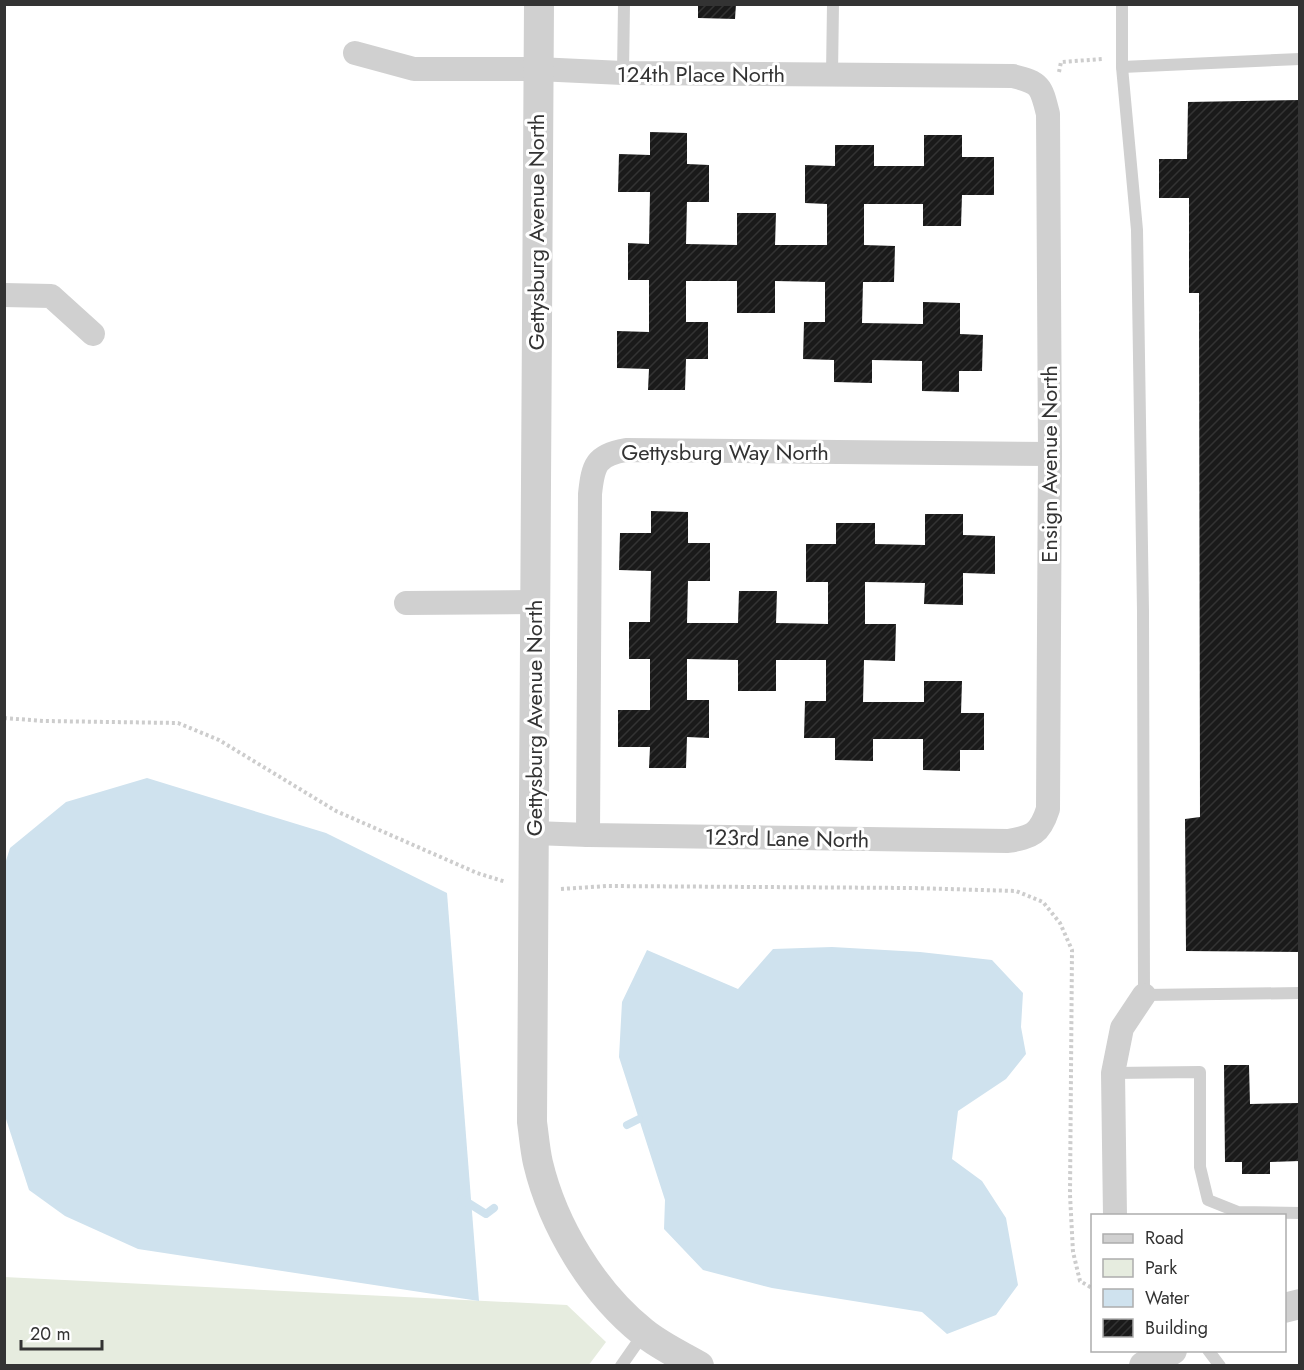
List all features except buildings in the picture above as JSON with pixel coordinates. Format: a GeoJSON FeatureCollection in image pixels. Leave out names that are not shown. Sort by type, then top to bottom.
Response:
{"type":"FeatureCollection","features":[{"type":"Feature","properties":{"kind":"street","name":"Gettysburg Avenue North"},"geometry":{"type":"LineString","coordinates":[[538,4],[532,1122],[537,1162],[560,1225],[585,1268],[618,1308],[644,1333],[669,1350],[699,1365]]}},
{"type":"Feature","properties":{"kind":"street","name":"124th Place North"},"geometry":{"type":"LineString","coordinates":[[355,53],[414,69],[1013,76],[1033,81],[1043,94]]}},
{"type":"Feature","properties":{"kind":"street","name":"Ensign Avenue North"},"geometry":{"type":"LineString","coordinates":[[1038,832],[1048,809],[1050,454],[1048,114],[1043,94]]}},
{"type":"Feature","properties":{"kind":"street"},"geometry":{"type":"LineString","coordinates":[[4,295],[51,296],[93,333]]}},
{"type":"Feature","properties":{"kind":"street","name":"Gettysburg Way North"},"geometry":{"type":"LineString","coordinates":[[588,835],[590,494],[592,476],[597,462],[610,453],[626,450],[1050,454]]}},
{"type":"Feature","properties":{"kind":"street"},"geometry":{"type":"LineString","coordinates":[[406,603],[535,602]]}},
{"type":"Feature","properties":{"kind":"street","name":"123rd Lane North"},"geometry":{"type":"LineString","coordinates":[[534,833],[1008,841],[1038,832]]}},
{"type":"Feature","properties":{"kind":"street"},"geometry":{"type":"LineString","coordinates":[[1115,1214],[1113,1072],[1122,1028],[1144,995]]}},
{"type":"Feature","properties":{"kind":"street"},"geometry":{"type":"LineString","coordinates":[[1144,1365],[1168,1352]]}},
{"type":"Feature","properties":{"kind":"lane"},"geometry":{"type":"LineString","coordinates":[[623,73],[624,4]]}},
{"type":"Feature","properties":{"kind":"lane"},"geometry":{"type":"LineString","coordinates":[[832,4],[832,74]]}},
{"type":"Feature","properties":{"kind":"lane"},"geometry":{"type":"LineString","coordinates":[[1122,4],[1122,62],[1137,230],[1143,611],[1144,995],[1299,993]]}},
{"type":"Feature","properties":{"kind":"lane"},"geometry":{"type":"LineString","coordinates":[[1122,62],[1299,59]]}},
{"type":"Feature","properties":{"kind":"lane"},"geometry":{"type":"LineString","coordinates":[[1113,1072],[1200,1072],[1200,1167],[1208,1200],[1238,1212],[1299,1213]]}},
{"type":"Feature","properties":{"kind":"lane"},"geometry":{"type":"LineString","coordinates":[[621,1365],[644,1333]]}},
{"type":"Feature","properties":{"kind":"lane"},"geometry":{"type":"LineString","coordinates":[[1210,1352],[1220,1365]]}},
{"type":"Feature","properties":{"kind":"path"},"geometry":{"type":"LineString","coordinates":[[1043,94],[1057,79],[1061,62],[1122,62]]}},
{"type":"Feature","properties":{"kind":"path"},"geometry":{"type":"LineString","coordinates":[[4,718],[44,721],[178,723],[219,740],[336,811],[477,873],[534,888],[608,886],[925,888],[1016,891],[1043,902],[1060,923],[1072,950],[1070,1195],[1072,1252],[1080,1281],[1091,1287]]}},
{"type":"Feature","properties":{"kind":"green space"},"geometry":{"type":"Polygon","coordinates":[[[4,1277],[567,1305],[606,1342],[588,1366],[5,1365],[4,1277]]]}},
{"type":"Feature","properties":{"kind":"water"},"geometry":{"type":"Polygon","coordinates":[[[147,778],[326,833],[447,893],[479,1301],[138,1249],[65,1216],[29,1190],[5,1116],[5,864],[10,848],[66,802],[147,778]]]}},
{"type":"Feature","properties":{"kind":"water"},"geometry":{"type":"Polygon","coordinates":[[[832,947],[920,952],[992,960],[1023,993],[1021,1027],[1026,1054],[1006,1079],[958,1111],[952,1159],[982,1181],[1006,1218],[1018,1285],[996,1315],[947,1334],[922,1312],[772,1288],[703,1270],[664,1229],[665,1200],[619,1057],[622,1002],[647,950],[738,989],[773,949],[832,947]]]}},
{"type":"Feature","properties":{"kind":"waterway"},"geometry":{"type":"LineString","coordinates":[[627,1125],[639,1119]]}},
{"type":"Feature","properties":{"kind":"waterway"},"geometry":{"type":"LineString","coordinates":[[462,1199],[486,1214],[494,1208]]}}]}
